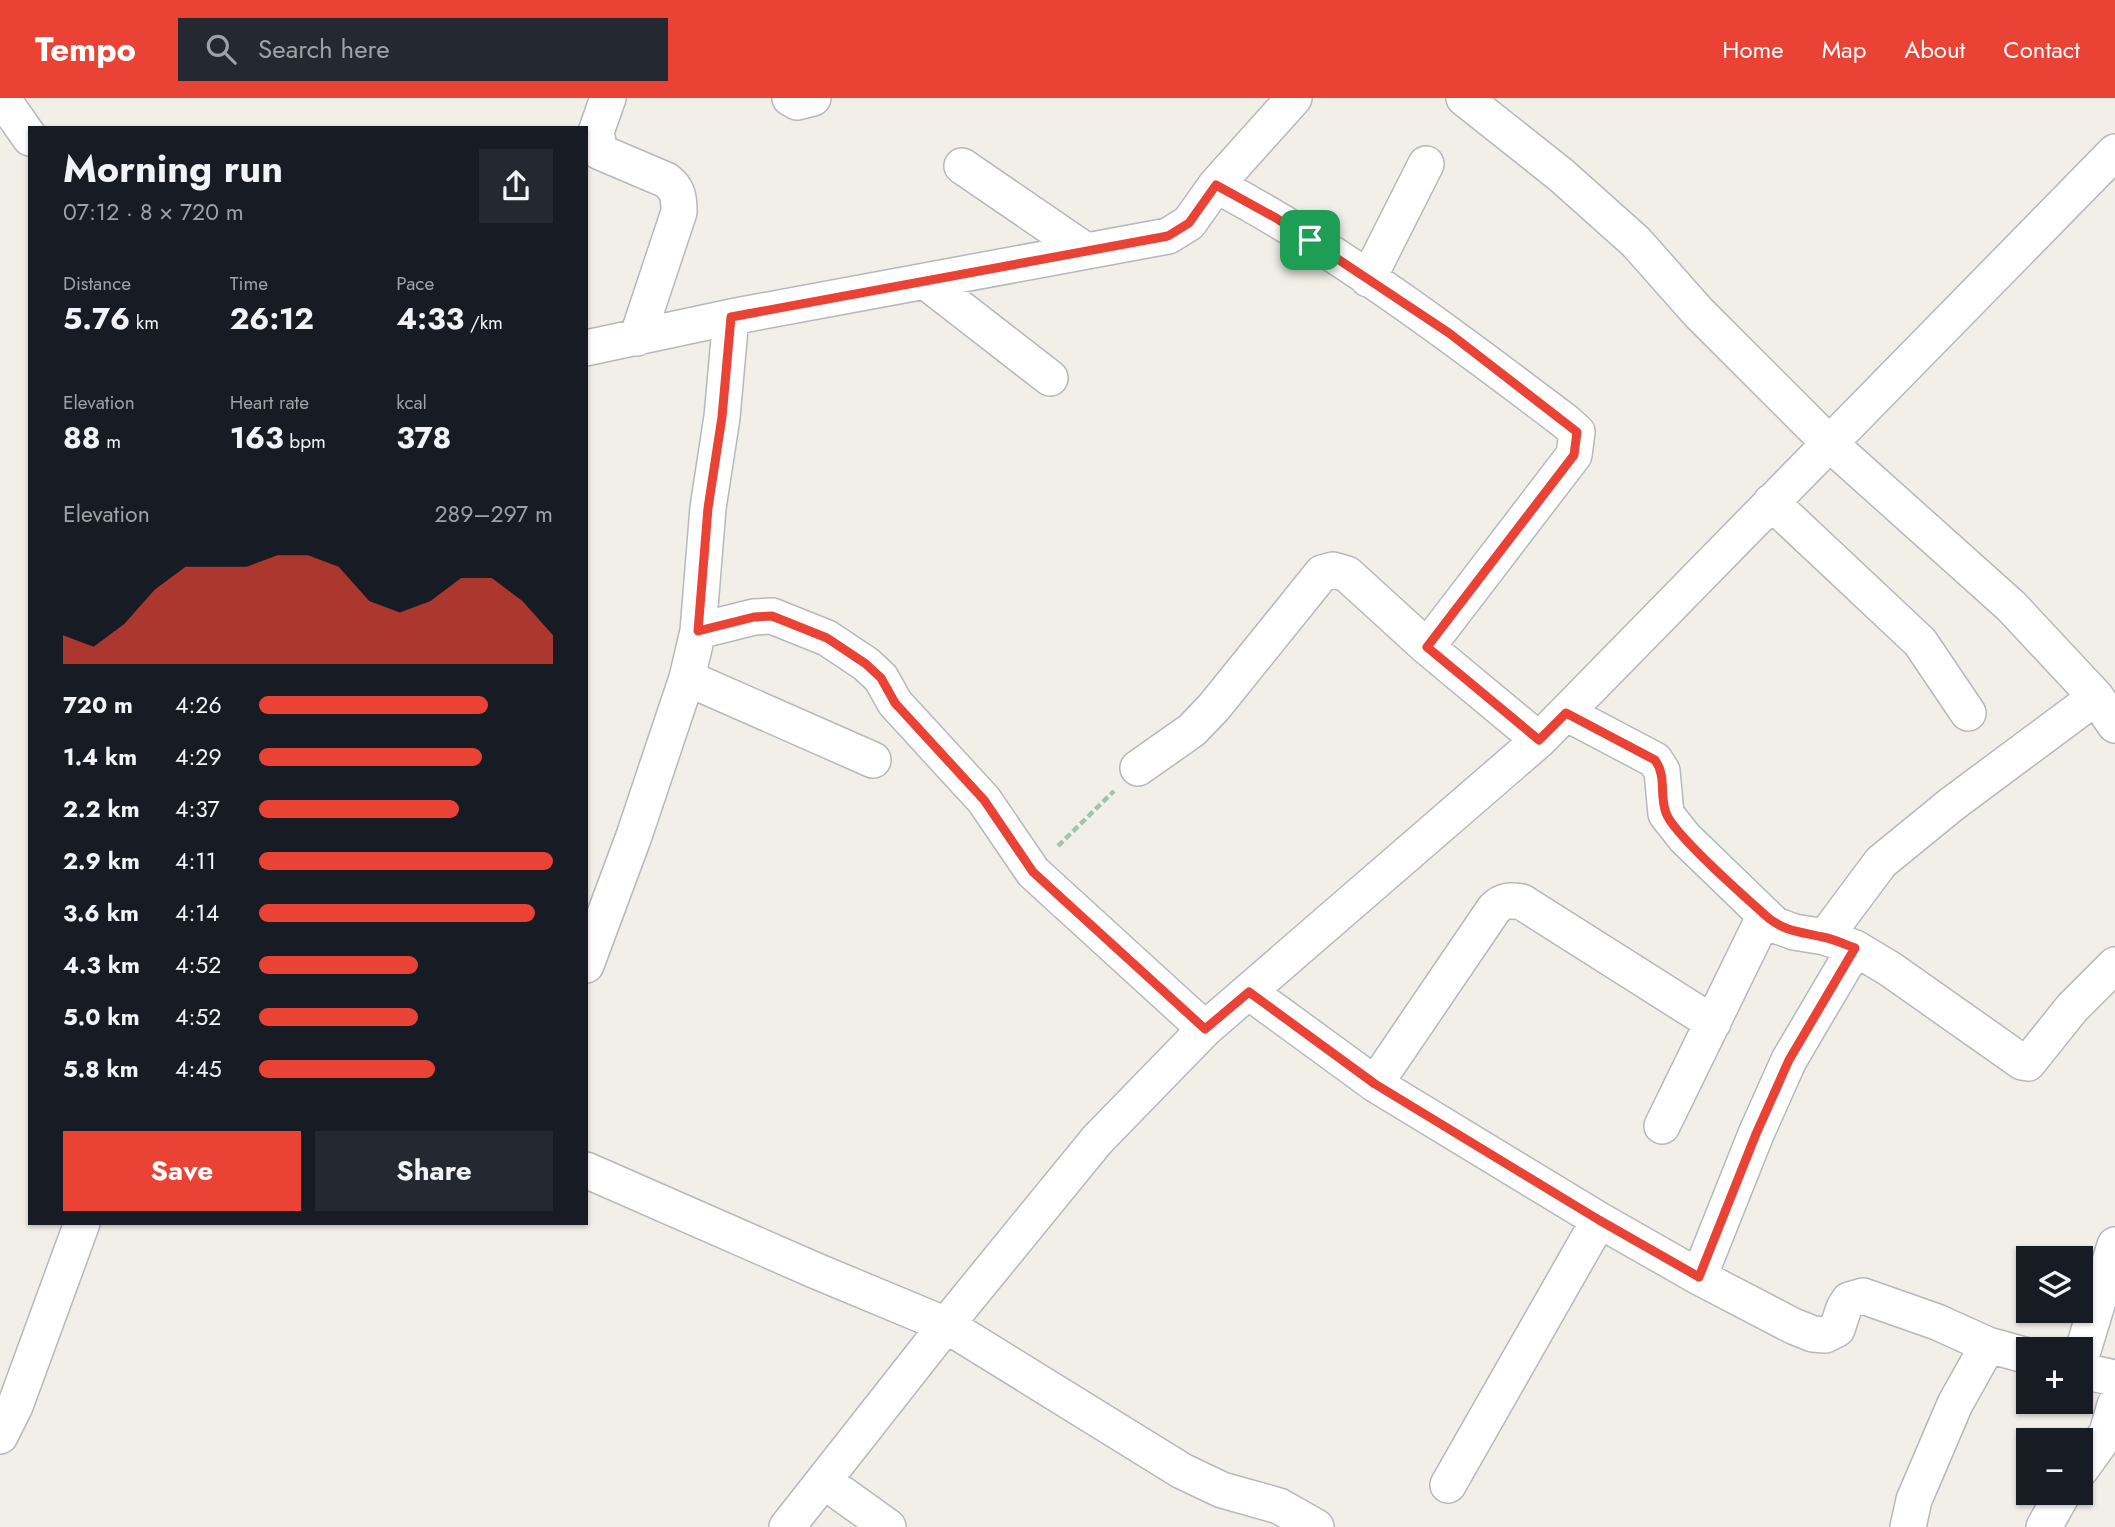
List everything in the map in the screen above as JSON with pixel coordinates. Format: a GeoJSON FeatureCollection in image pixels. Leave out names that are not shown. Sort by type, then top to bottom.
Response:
{"type":"FeatureCollection","features":[{"type":"Feature","properties":{"kind":"street"},"geometry":{"type":"LineString","coordinates":[[3,98],[28,135]]}},
{"type":"Feature","properties":{"kind":"street"},"geometry":{"type":"LineString","coordinates":[[608,98],[596,132],[600,152],[666,180],[675,187],[679,199],[679,212],[637,338]]}},
{"type":"Feature","properties":{"kind":"street"},"geometry":{"type":"LineString","coordinates":[[790,98],[797,102],[813,98]]}},
{"type":"Feature","properties":{"kind":"street"},"geometry":{"type":"LineString","coordinates":[[588,348],[731,317],[1168,236],[1189,223],[1216,185],[1294,98]]}},
{"type":"Feature","properties":{"kind":"street"},"geometry":{"type":"LineString","coordinates":[[1464,98],[1561,175],[1636,242],[1698,312],[1829,443],[2011,606],[2106,711],[1952,804],[1881,862],[1840,943],[1756,1134],[1699,1277]]}},
{"type":"Feature","properties":{"kind":"street"},"geometry":{"type":"LineString","coordinates":[[787,1527],[946,1325],[1097,1140],[1205,1029],[1539,740],[2115,152]]}},
{"type":"Feature","properties":{"kind":"street"},"geometry":{"type":"LineString","coordinates":[[1368,279],[1426,164]]}},
{"type":"Feature","properties":{"kind":"street"},"geometry":{"type":"LineString","coordinates":[[962,166],[1086,251]]}},
{"type":"Feature","properties":{"kind":"street"},"geometry":{"type":"LineString","coordinates":[[1216,185],[1276,218],[1449,333],[1577,432],[1574,455],[1427,647]]}},
{"type":"Feature","properties":{"kind":"street"},"geometry":{"type":"LineString","coordinates":[[926,281],[1050,378]]}},
{"type":"Feature","properties":{"kind":"street"},"geometry":{"type":"LineString","coordinates":[[588,960],[634,836],[687,678],[698,631],[708,508],[722,417],[731,317]]}},
{"type":"Feature","properties":{"kind":"street"},"geometry":{"type":"LineString","coordinates":[[1771,502],[1920,642],[1968,713]]}},
{"type":"Feature","properties":{"kind":"street"},"geometry":{"type":"LineString","coordinates":[[1138,768],[1192,730],[1322,573],[1333,570],[1347,574],[1427,647],[1539,740]]}},
{"type":"Feature","properties":{"kind":"street"},"geometry":{"type":"LineString","coordinates":[[698,631],[754,617],[772,616],[827,638],[866,664],[881,678],[895,703],[984,800],[1033,872],[1205,1029]]}},
{"type":"Feature","properties":{"kind":"street"},"geometry":{"type":"LineString","coordinates":[[687,678],[873,760]]}},
{"type":"Feature","properties":{"kind":"street"},"geometry":{"type":"LineString","coordinates":[[1566,713],[1655,760],[1662,771],[1666,814],[1685,838],[1775,925],[1840,943],[1890,969],[2025,1063],[2031,1060],[2072,1008],[2115,965]]}},
{"type":"Feature","properties":{"kind":"street"},"geometry":{"type":"LineString","coordinates":[[1375,1084],[1494,909],[1500,903],[1510,900],[1521,902],[1713,1023]]}},
{"type":"Feature","properties":{"kind":"street"},"geometry":{"type":"LineString","coordinates":[[1662,1126],[1765,915]]}},
{"type":"Feature","properties":{"kind":"street"},"geometry":{"type":"LineString","coordinates":[[1249,992],[1375,1084],[1599,1220],[1699,1277],[1813,1334],[1825,1335],[1837,1329],[1844,1308],[1850,1300],[1863,1296],[1937,1322],[1988,1345],[2016,1353]]}},
{"type":"Feature","properties":{"kind":"street"},"geometry":{"type":"LineString","coordinates":[[588,1171],[946,1325],[1182,1471],[1222,1490],[1279,1506],[1316,1527]]}},
{"type":"Feature","properties":{"kind":"street"},"geometry":{"type":"LineString","coordinates":[[1448,1485],[1599,1220]]}},
{"type":"Feature","properties":{"kind":"street"},"geometry":{"type":"LineString","coordinates":[[0,1436],[15,1406],[81,1225]]}},
{"type":"Feature","properties":{"kind":"street"},"geometry":{"type":"LineString","coordinates":[[2087,1337],[2115,1245]]}},
{"type":"Feature","properties":{"kind":"street"},"geometry":{"type":"LineString","coordinates":[[1908,1527],[1914,1500],[1955,1404],[1988,1345]]}},
{"type":"Feature","properties":{"kind":"street"},"geometry":{"type":"LineString","coordinates":[[2093,1373],[2115,1378]]}},
{"type":"Feature","properties":{"kind":"street"},"geometry":{"type":"LineString","coordinates":[[2093,1452],[2107,1433],[2115,1405]]}},
{"type":"Feature","properties":{"kind":"street"},"geometry":{"type":"LineString","coordinates":[[824,1481],[888,1527]]}},
{"type":"Feature","properties":{"kind":"street"},"geometry":{"type":"LineString","coordinates":[[2044,1527],[2056,1505]]}},
{"type":"Feature","properties":{"kind":"path"},"geometry":{"type":"LineString","coordinates":[[1033,872],[1138,768]]}},
{"type":"Feature","properties":{"kind":"route"},"geometry":{"type":"LineString","coordinates":[[1216,185],[1310,240],[1449,333],[1577,432],[1574,455],[1427,647],[1539,740],[1566,713],[1655,760],[1662,771],[1666,814],[1685,838],[1775,925],[1794,932],[1825,937],[1855,948],[1789,1060],[1756,1134],[1699,1277],[1599,1220],[1375,1084],[1249,992],[1205,1029],[1033,872],[984,800],[895,703],[881,678],[866,664],[827,638],[772,616],[754,617],[698,631],[708,508],[722,417],[731,317],[1157,239],[1168,236],[1189,223],[1216,185]]}}]}
